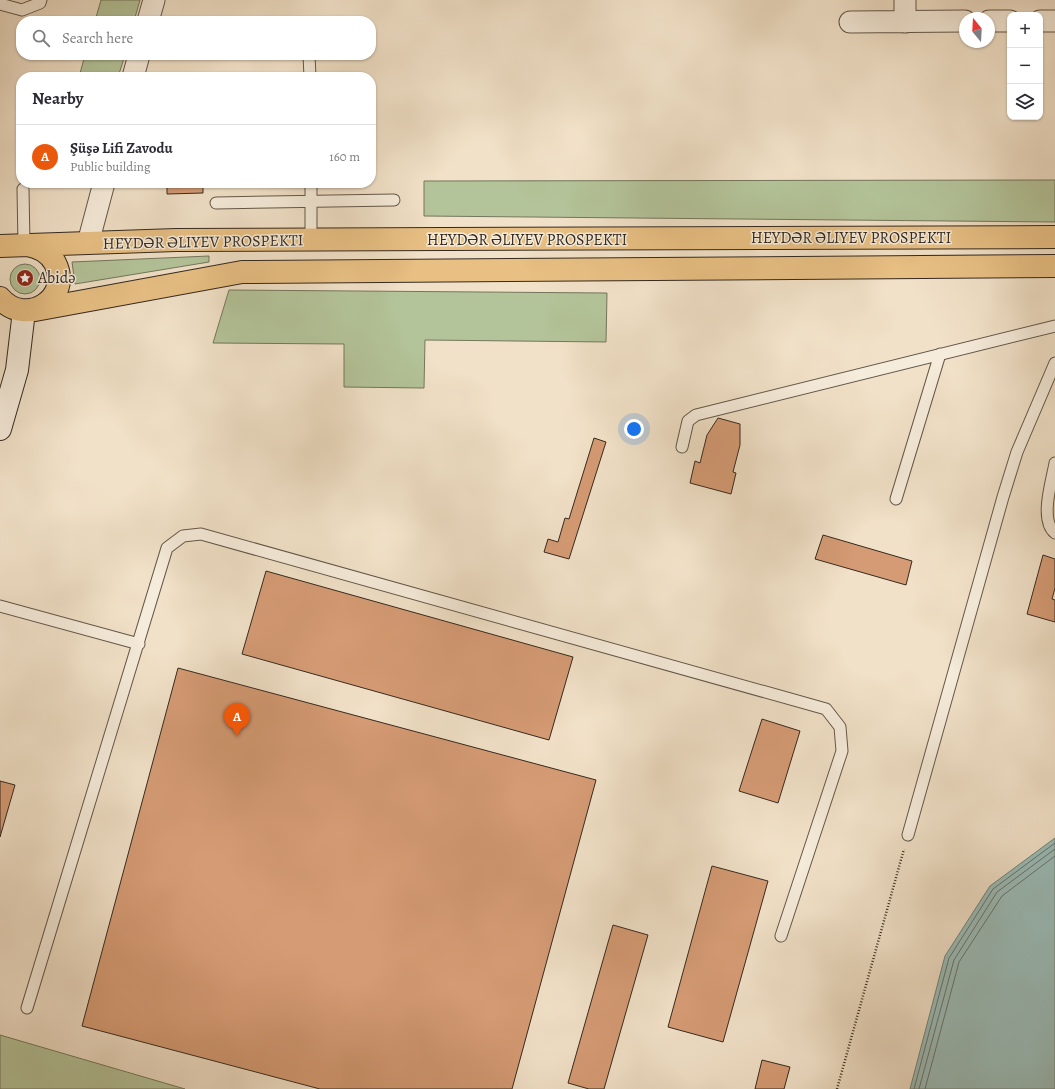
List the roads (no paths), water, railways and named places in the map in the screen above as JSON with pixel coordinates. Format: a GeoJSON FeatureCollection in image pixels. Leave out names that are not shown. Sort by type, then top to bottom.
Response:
{"type":"FeatureCollection","features":[{"type":"Feature","properties":{"kind":"main road","name":"HEYDƏR ƏLIYEV PROSPEKTI"},"geometry":{"type":"LineString","coordinates":[[0,246],[176,240],[311,241],[1055,237]]}},
{"type":"Feature","properties":{"kind":"main road"},"geometry":{"type":"LineString","coordinates":[[0,258],[4,253],[14,247],[24,245],[35,247],[45,251],[52,258],[57,268],[59,278],[57,289],[52,298],[44,305],[30,310],[14,309],[5,304],[0,298]]}},
{"type":"Feature","properties":{"kind":"main road","name":"HEYDƏR ƏLIYEV PROSPEKTI"},"geometry":{"type":"LineString","coordinates":[[0,309],[30,310],[242,272],[1055,266]]}},
{"type":"Feature","properties":{"kind":"street"},"geometry":{"type":"LineString","coordinates":[[149,16],[154,0]]}},
{"type":"Feature","properties":{"kind":"street"},"geometry":{"type":"LineString","coordinates":[[905,0],[905,22]]}},
{"type":"Feature","properties":{"kind":"street"},"geometry":{"type":"LineString","coordinates":[[850,22],[959,21]]}},
{"type":"Feature","properties":{"kind":"street"},"geometry":{"type":"LineString","coordinates":[[995,21],[1007,21]]}},
{"type":"Feature","properties":{"kind":"street"},"geometry":{"type":"LineString","coordinates":[[1043,21],[1055,21]]}},
{"type":"Feature","properties":{"kind":"street"},"geometry":{"type":"LineString","coordinates":[[134,72],[138,60]]}},
{"type":"Feature","properties":{"kind":"street"},"geometry":{"type":"LineString","coordinates":[[88,243],[103,188]]}},
{"type":"Feature","properties":{"kind":"street"},"geometry":{"type":"LineString","coordinates":[[0,429],[17,370],[30,310]]}},
{"type":"Feature","properties":{"kind":"lane"},"geometry":{"type":"LineString","coordinates":[[0,4],[22,10],[40,3],[41,0]]}},
{"type":"Feature","properties":{"kind":"lane"},"geometry":{"type":"LineString","coordinates":[[310,60],[310,72]]}},
{"type":"Feature","properties":{"kind":"lane"},"geometry":{"type":"LineString","coordinates":[[311,188],[311,241]]}},
{"type":"Feature","properties":{"kind":"lane"},"geometry":{"type":"LineString","coordinates":[[23,189],[24,245]]}},
{"type":"Feature","properties":{"kind":"lane"},"geometry":{"type":"LineString","coordinates":[[216,202],[394,200]]}},
{"type":"Feature","properties":{"kind":"lane"},"geometry":{"type":"LineString","coordinates":[[682,447],[688,421],[696,415],[1055,326]]}},
{"type":"Feature","properties":{"kind":"lane"},"geometry":{"type":"LineString","coordinates":[[896,499],[940,354]]}},
{"type":"Feature","properties":{"kind":"lane"},"geometry":{"type":"LineString","coordinates":[[908,835],[1017,452],[1055,363]]}},
{"type":"Feature","properties":{"kind":"lane"},"geometry":{"type":"LineString","coordinates":[[1055,463],[1046,512],[1051,530],[1055,533]]}},
{"type":"Feature","properties":{"kind":"lane"},"geometry":{"type":"LineString","coordinates":[[27,1008],[167,548],[183,536],[201,534],[826,709],[840,727],[842,751],[781,936]]}},
{"type":"Feature","properties":{"kind":"lane"},"geometry":{"type":"LineString","coordinates":[[0,606],[139,644]]}},
{"type":"Feature","properties":{"kind":"water"},"geometry":{"type":"Polygon","coordinates":[[[1055,838],[1055,1089],[910,1089],[945,956],[990,886],[1055,838]]]}},
{"type":"Feature","properties":{"kind":"place","name":"Abidə"},"geometry":{"type":"Point","coordinates":[25,278]}},
{"type":"Feature","properties":{"kind":"place","name":"Şüşə Lifi Zavodu"},"geometry":{"type":"Point","coordinates":[237,736]}}]}
